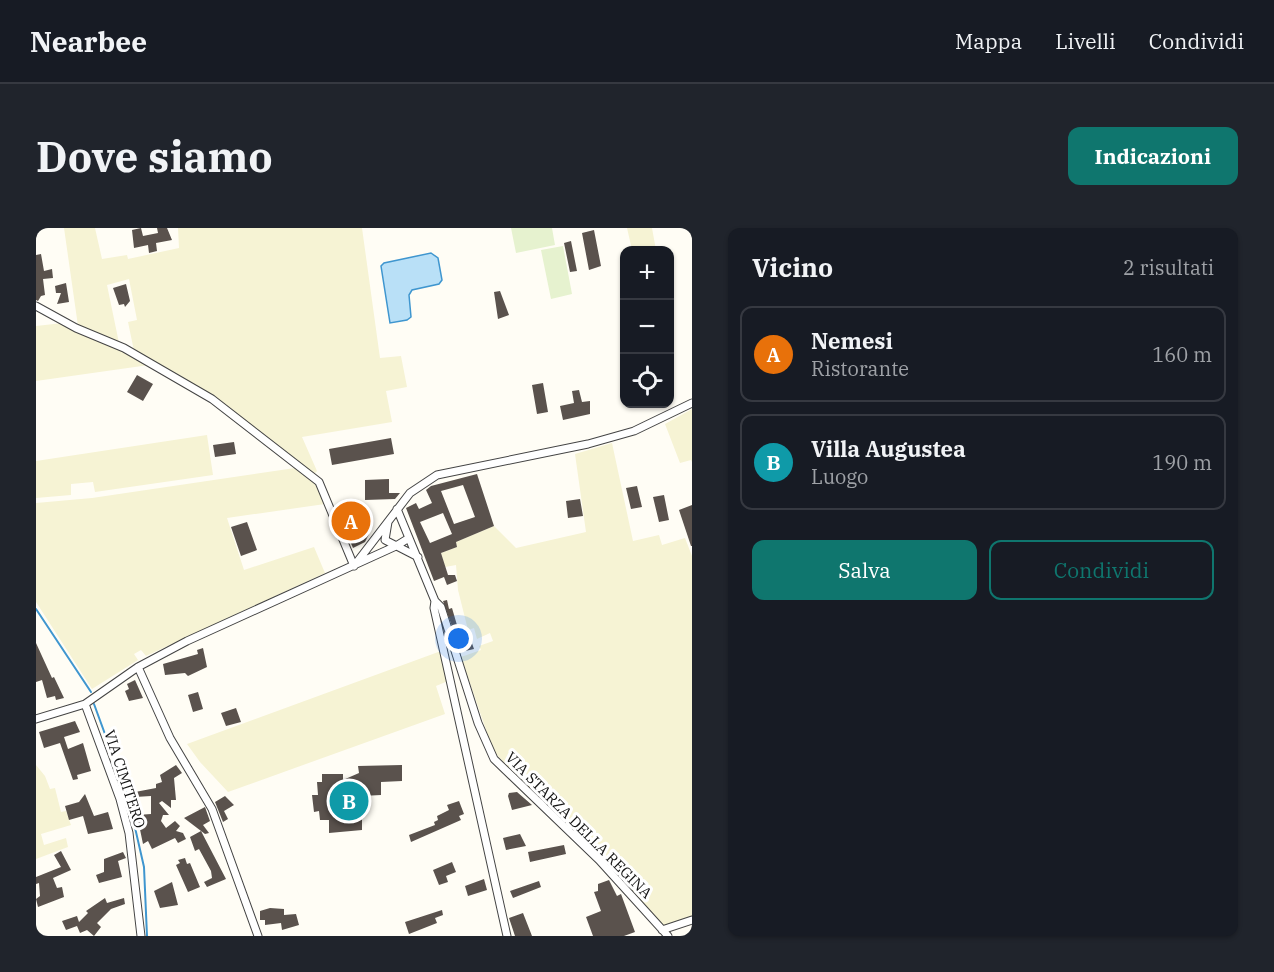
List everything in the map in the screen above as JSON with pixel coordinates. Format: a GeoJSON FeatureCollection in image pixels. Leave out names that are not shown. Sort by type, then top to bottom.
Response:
{"type":"FeatureCollection","features":[{"type":"Feature","properties":{"kind":"street"},"geometry":{"type":"LineString","coordinates":[[36,306],[76,328],[124,348],[212,399],[319,482],[354,566]]}},
{"type":"Feature","properties":{"kind":"street"},"geometry":{"type":"LineString","coordinates":[[354,566],[410,493],[437,475],[623,434],[657,422],[692,404]]}},
{"type":"Feature","properties":{"kind":"street","name":"VIA STARZA DELLA REGINA"},"geometry":{"type":"LineString","coordinates":[[397,509],[435,601],[441,607],[478,723],[494,759],[599,860],[668,936]]}},
{"type":"Feature","properties":{"kind":"street"},"geometry":{"type":"LineString","coordinates":[[388,522],[385,540],[418,557]]}},
{"type":"Feature","properties":{"kind":"street"},"geometry":{"type":"LineString","coordinates":[[36,719],[85,704],[138,667],[187,641],[354,566],[409,538]]}},
{"type":"Feature","properties":{"kind":"street","name":"VIA STARZA DELLA REGINA"},"geometry":{"type":"LineString","coordinates":[[435,601],[434,608],[507,936]]}},
{"type":"Feature","properties":{"kind":"street"},"geometry":{"type":"LineString","coordinates":[[138,667],[170,738],[216,817],[258,936]]}},
{"type":"Feature","properties":{"kind":"street","name":"VIA CIMITERO"},"geometry":{"type":"LineString","coordinates":[[85,704],[120,799],[129,833],[141,936]]}},
{"type":"Feature","properties":{"kind":"street"},"geometry":{"type":"LineString","coordinates":[[662,930],[692,920]]}},
{"type":"Feature","properties":{"kind":"shaded area"},"geometry":{"type":"Polygon","coordinates":[[[64,228],[95,228],[102,259],[127,255],[128,259],[179,248],[178,228],[362,228],[380,358],[401,356],[407,387],[386,391],[392,422],[302,437],[317,471],[314,474],[234,412],[183,377],[134,351],[128,322],[137,320],[129,279],[107,285],[119,343],[78,326],[64,228]]]}},
{"type":"Feature","properties":{"kind":"shaded area"},"geometry":{"type":"Polygon","coordinates":[[[627,228],[652,228],[655,246],[631,246],[627,228]]]}},
{"type":"Feature","properties":{"kind":"shaded area"},"geometry":{"type":"Polygon","coordinates":[[[63,323],[125,351],[149,365],[36,381],[36,326],[63,323]]]}},
{"type":"Feature","properties":{"kind":"shaded area"},"geometry":{"type":"Polygon","coordinates":[[[692,409],[692,462],[691,460],[680,463],[665,424],[692,409]]]}},
{"type":"Feature","properties":{"kind":"shaded area"},"geometry":{"type":"Polygon","coordinates":[[[207,435],[213,475],[95,492],[93,482],[71,484],[71,495],[36,498],[36,461],[207,435]]]}},
{"type":"Feature","properties":{"kind":"shaded area"},"geometry":{"type":"Polygon","coordinates":[[[612,443],[633,541],[659,535],[662,545],[685,538],[692,556],[692,918],[664,926],[608,865],[514,775],[493,750],[461,657],[481,650],[479,646],[493,641],[490,633],[477,639],[474,628],[468,630],[458,590],[456,565],[445,567],[441,553],[457,547],[456,542],[494,526],[516,548],[586,532],[575,454],[612,443]]]}},
{"type":"Feature","properties":{"kind":"shaded area"},"geometry":{"type":"Polygon","coordinates":[[[295,468],[316,483],[325,504],[227,518],[244,570],[314,547],[325,573],[146,656],[141,650],[134,654],[138,660],[92,689],[36,602],[36,503],[92,498],[295,468]]]}},
{"type":"Feature","properties":{"kind":"shaded area"},"geometry":{"type":"Polygon","coordinates":[[[441,651],[448,681],[436,686],[445,714],[228,792],[200,762],[187,744],[441,651]]]}},
{"type":"Feature","properties":{"kind":"shaded area"},"geometry":{"type":"Polygon","coordinates":[[[36,765],[45,776],[50,789],[55,788],[61,812],[66,811],[71,825],[41,834],[44,845],[66,838],[68,847],[36,859],[36,765]]]}},
{"type":"Feature","properties":{"kind":"green space"},"geometry":{"type":"Polygon","coordinates":[[[511,228],[552,228],[555,245],[516,253],[511,228]]]}},
{"type":"Feature","properties":{"kind":"green space"},"geometry":{"type":"Polygon","coordinates":[[[563,246],[572,294],[551,299],[541,250],[563,246]]]}},
{"type":"Feature","properties":{"kind":"water"},"geometry":{"type":"Polygon","coordinates":[[[431,253],[438,258],[442,280],[439,284],[412,290],[409,295],[411,317],[390,323],[381,266],[384,263],[431,253]]]}},
{"type":"Feature","properties":{"kind":"building"},"geometry":{"type":"Polygon","coordinates":[[[141,228],[143,236],[158,233],[157,228],[167,228],[172,240],[156,243],[157,251],[149,253],[148,245],[134,248],[132,230],[141,228]]]}},
{"type":"Feature","properties":{"kind":"building"},"geometry":{"type":"Polygon","coordinates":[[[594,230],[601,266],[589,270],[582,233],[594,230]]]}},
{"type":"Feature","properties":{"kind":"building"},"geometry":{"type":"Polygon","coordinates":[[[571,241],[577,271],[570,272],[564,243],[571,241]]]}},
{"type":"Feature","properties":{"kind":"building"},"geometry":{"type":"Polygon","coordinates":[[[41,254],[44,271],[52,269],[53,278],[43,279],[45,295],[41,296],[38,301],[36,300],[36,255],[41,254]]]}},
{"type":"Feature","properties":{"kind":"building"},"geometry":{"type":"Polygon","coordinates":[[[66,283],[69,302],[57,304],[61,293],[56,293],[55,286],[66,283]]]}},
{"type":"Feature","properties":{"kind":"building"},"geometry":{"type":"Polygon","coordinates":[[[126,284],[130,301],[125,307],[124,304],[119,305],[113,288],[126,284]]]}},
{"type":"Feature","properties":{"kind":"building"},"geometry":{"type":"Polygon","coordinates":[[[500,291],[509,315],[498,319],[494,292],[500,291]]]}},
{"type":"Feature","properties":{"kind":"building"},"geometry":{"type":"Polygon","coordinates":[[[137,375],[153,384],[143,401],[127,392],[137,375]]]}},
{"type":"Feature","properties":{"kind":"building"},"geometry":{"type":"Polygon","coordinates":[[[543,383],[548,412],[537,414],[532,385],[543,383]]]}},
{"type":"Feature","properties":{"kind":"building"},"geometry":{"type":"Polygon","coordinates":[[[579,390],[582,402],[590,401],[590,414],[563,420],[560,406],[574,403],[572,391],[579,390]]]}},
{"type":"Feature","properties":{"kind":"building"},"geometry":{"type":"Polygon","coordinates":[[[391,438],[394,454],[332,465],[329,449],[391,438]]]}},
{"type":"Feature","properties":{"kind":"building"},"geometry":{"type":"Polygon","coordinates":[[[234,442],[236,454],[215,457],[213,445],[234,442]]]}},
{"type":"Feature","properties":{"kind":"building"},"geometry":{"type":"Polygon","coordinates":[[[477,474],[494,526],[456,542],[457,547],[441,553],[448,575],[455,575],[457,581],[447,585],[444,577],[434,581],[406,508],[416,503],[419,509],[432,503],[426,490],[431,486],[477,474]],[[463,485],[441,491],[454,524],[475,517],[463,485]],[[443,513],[420,522],[430,543],[452,534],[443,513]]]}},
{"type":"Feature","properties":{"kind":"building"},"geometry":{"type":"Polygon","coordinates":[[[389,479],[389,493],[400,493],[395,499],[365,500],[365,480],[389,479]]]}},
{"type":"Feature","properties":{"kind":"building"},"geometry":{"type":"Polygon","coordinates":[[[637,486],[642,507],[631,509],[626,488],[637,486]]]}},
{"type":"Feature","properties":{"kind":"building"},"geometry":{"type":"Polygon","coordinates":[[[664,495],[669,520],[659,522],[653,497],[664,495]]]}},
{"type":"Feature","properties":{"kind":"building"},"geometry":{"type":"Polygon","coordinates":[[[580,499],[583,516],[568,518],[566,501],[580,499]]]}},
{"type":"Feature","properties":{"kind":"building"},"geometry":{"type":"Polygon","coordinates":[[[351,503],[353,509],[357,508],[361,514],[369,534],[365,542],[353,548],[336,509],[351,503]]]}},
{"type":"Feature","properties":{"kind":"building"},"geometry":{"type":"Polygon","coordinates":[[[692,505],[692,546],[691,546],[679,510],[692,505]]]}},
{"type":"Feature","properties":{"kind":"building"},"geometry":{"type":"Polygon","coordinates":[[[247,522],[257,550],[241,556],[231,527],[247,522]]]}},
{"type":"Feature","properties":{"kind":"building"},"geometry":{"type":"Polygon","coordinates":[[[447,600],[449,609],[452,608],[459,632],[467,629],[474,649],[461,652],[443,601],[447,600]]]}},
{"type":"Feature","properties":{"kind":"building"},"geometry":{"type":"Polygon","coordinates":[[[36,643],[64,698],[56,700],[55,696],[47,698],[42,680],[36,682],[36,643]]]}},
{"type":"Feature","properties":{"kind":"building"},"geometry":{"type":"Polygon","coordinates":[[[203,648],[207,667],[188,676],[185,673],[165,675],[163,664],[198,654],[197,650],[203,648]]]}},
{"type":"Feature","properties":{"kind":"building"},"geometry":{"type":"Polygon","coordinates":[[[135,680],[143,698],[129,701],[125,691],[129,689],[127,684],[135,680]]]}},
{"type":"Feature","properties":{"kind":"building"},"geometry":{"type":"Polygon","coordinates":[[[198,692],[203,709],[193,712],[188,695],[198,692]]]}},
{"type":"Feature","properties":{"kind":"building"},"geometry":{"type":"Polygon","coordinates":[[[236,708],[241,722],[226,726],[221,713],[236,708]]]}},
{"type":"Feature","properties":{"kind":"building"},"geometry":{"type":"Polygon","coordinates":[[[75,721],[80,732],[64,737],[68,749],[83,743],[91,771],[77,775],[78,779],[73,780],[60,743],[44,748],[39,732],[75,721]]]}},
{"type":"Feature","properties":{"kind":"building"},"geometry":{"type":"Polygon","coordinates":[[[176,765],[182,773],[174,778],[176,800],[171,800],[171,808],[162,801],[159,803],[169,815],[163,815],[161,821],[166,828],[175,821],[180,826],[176,831],[183,833],[186,839],[178,843],[175,838],[152,849],[148,841],[143,844],[137,815],[151,814],[151,796],[135,797],[135,792],[156,788],[156,784],[162,782],[160,775],[176,765]]]}},
{"type":"Feature","properties":{"kind":"building"},"geometry":{"type":"Polygon","coordinates":[[[402,765],[402,781],[381,782],[381,795],[362,796],[362,830],[329,833],[329,820],[320,820],[319,811],[314,812],[312,795],[318,795],[317,782],[322,782],[322,774],[343,774],[343,780],[359,773],[358,766],[402,765]]]}},
{"type":"Feature","properties":{"kind":"building"},"geometry":{"type":"Polygon","coordinates":[[[517,792],[532,805],[512,810],[508,796],[509,793],[517,792]]]}},
{"type":"Feature","properties":{"kind":"building"},"geometry":{"type":"Polygon","coordinates":[[[85,794],[94,816],[108,812],[113,829],[88,834],[83,816],[69,820],[65,806],[79,802],[85,794]]]}},
{"type":"Feature","properties":{"kind":"building"},"geometry":{"type":"Polygon","coordinates":[[[225,796],[234,805],[224,811],[228,819],[223,822],[215,802],[225,796]]]}},
{"type":"Feature","properties":{"kind":"building"},"geometry":{"type":"Polygon","coordinates":[[[459,801],[464,814],[459,816],[461,820],[411,842],[409,835],[435,825],[434,822],[438,820],[437,816],[449,810],[447,805],[459,801]]]}},
{"type":"Feature","properties":{"kind":"building"},"geometry":{"type":"Polygon","coordinates":[[[205,807],[210,821],[203,825],[209,833],[205,834],[184,818],[205,807]]]}},
{"type":"Feature","properties":{"kind":"building"},"geometry":{"type":"Polygon","coordinates":[[[201,831],[226,879],[207,887],[204,882],[212,878],[211,871],[199,849],[195,851],[190,837],[201,831]]]}},
{"type":"Feature","properties":{"kind":"building"},"geometry":{"type":"Polygon","coordinates":[[[520,834],[526,846],[506,850],[503,838],[520,834]]]}},
{"type":"Feature","properties":{"kind":"building"},"geometry":{"type":"Polygon","coordinates":[[[564,845],[566,854],[530,862],[528,852],[564,845]]]}},
{"type":"Feature","properties":{"kind":"building"},"geometry":{"type":"Polygon","coordinates":[[[61,851],[71,870],[53,878],[57,888],[62,887],[64,897],[38,907],[36,899],[40,896],[36,877],[61,867],[54,855],[61,851]]]}},
{"type":"Feature","properties":{"kind":"building"},"geometry":{"type":"Polygon","coordinates":[[[123,852],[126,858],[118,861],[122,877],[99,883],[96,875],[104,872],[104,859],[123,852]]]}},
{"type":"Feature","properties":{"kind":"building"},"geometry":{"type":"Polygon","coordinates":[[[185,858],[187,864],[190,863],[200,887],[188,892],[176,865],[180,863],[178,860],[185,858]]]}},
{"type":"Feature","properties":{"kind":"building"},"geometry":{"type":"Polygon","coordinates":[[[452,862],[456,872],[446,876],[448,882],[439,885],[433,870],[452,862]]]}},
{"type":"Feature","properties":{"kind":"building"},"geometry":{"type":"Polygon","coordinates":[[[484,879],[487,890],[468,896],[465,886],[484,879]]]}},
{"type":"Feature","properties":{"kind":"building"},"geometry":{"type":"Polygon","coordinates":[[[609,880],[617,896],[621,894],[635,932],[624,936],[593,936],[586,917],[601,911],[594,892],[598,891],[598,884],[609,880]]]}},
{"type":"Feature","properties":{"kind":"building"},"geometry":{"type":"Polygon","coordinates":[[[539,881],[541,887],[513,898],[510,891],[539,881]]]}},
{"type":"Feature","properties":{"kind":"building"},"geometry":{"type":"Polygon","coordinates":[[[172,882],[178,905],[160,908],[154,891],[172,882]]]}},
{"type":"Feature","properties":{"kind":"building"},"geometry":{"type":"Polygon","coordinates":[[[105,898],[107,903],[124,898],[125,904],[111,909],[97,923],[101,927],[94,936],[87,930],[80,933],[77,926],[66,930],[62,921],[77,916],[79,922],[88,913],[86,911],[105,898]]]}},
{"type":"Feature","properties":{"kind":"building"},"geometry":{"type":"Polygon","coordinates":[[[270,908],[284,909],[284,915],[296,914],[299,925],[282,930],[281,923],[265,925],[265,920],[260,920],[260,911],[270,908]]]}},
{"type":"Feature","properties":{"kind":"building"},"geometry":{"type":"Polygon","coordinates":[[[442,910],[443,915],[435,918],[437,923],[409,934],[405,922],[442,910]]]}},
{"type":"Feature","properties":{"kind":"building"},"geometry":{"type":"Polygon","coordinates":[[[523,913],[532,936],[515,936],[509,918],[523,913]]]}},
{"type":"Feature","properties":{"kind":"waterway"},"geometry":{"type":"LineString","coordinates":[[36,609],[91,692]]}},
{"type":"Feature","properties":{"kind":"waterway"},"geometry":{"type":"LineString","coordinates":[[94,704],[128,797],[144,867],[147,936]]}},
{"type":"Feature","properties":{"kind":"place","name":"Nemesi"},"geometry":{"type":"Point","coordinates":[351,521]}},
{"type":"Feature","properties":{"kind":"place","name":"Villa Augustea"},"geometry":{"type":"Point","coordinates":[349,801]}}]}
